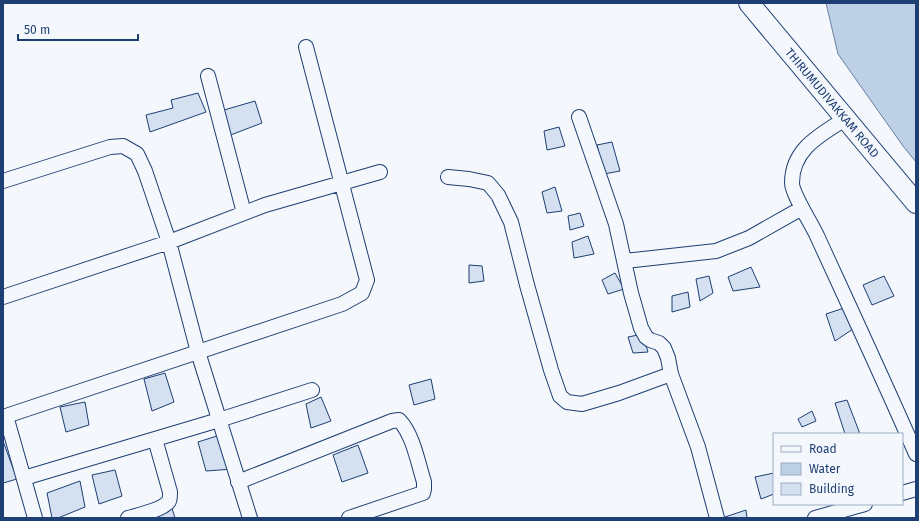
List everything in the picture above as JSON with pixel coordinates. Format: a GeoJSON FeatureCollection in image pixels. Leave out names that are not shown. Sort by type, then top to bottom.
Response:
{"type":"FeatureCollection","features":[{"type":"Feature","properties":{"kind":"street","name":"THIRUMUDIVAKKAM ROAD"},"geometry":{"type":"LineString","coordinates":[[749,3],[916,203]]}},
{"type":"Feature","properties":{"kind":"street"},"geometry":{"type":"LineString","coordinates":[[35,518],[5,417],[342,304],[362,293],[367,280],[306,47]]}},
{"type":"Feature","properties":{"kind":"street"},"geometry":{"type":"LineString","coordinates":[[208,76],[244,213]]}},
{"type":"Feature","properties":{"kind":"street"},"geometry":{"type":"LineString","coordinates":[[579,117],[616,224],[631,293],[641,328],[646,337],[659,343],[664,348],[668,358],[671,374],[698,447],[717,518]]}},
{"type":"Feature","properties":{"kind":"street"},"geometry":{"type":"LineString","coordinates":[[845,119],[809,143],[800,153],[794,167],[792,184],[802,208],[812,224],[854,313],[916,454]]}},
{"type":"Feature","properties":{"kind":"street"},"geometry":{"type":"LineString","coordinates":[[3,181],[110,147],[123,146],[137,154],[145,172],[169,242],[198,352],[250,518]]}},
{"type":"Feature","properties":{"kind":"street"},"geometry":{"type":"LineString","coordinates":[[3,297],[169,242],[265,205],[380,172]]}},
{"type":"Feature","properties":{"kind":"street"},"geometry":{"type":"LineString","coordinates":[[448,177],[469,178],[488,183],[498,195],[512,222],[527,285],[560,396],[567,402],[582,404],[619,393],[671,374]]}},
{"type":"Feature","properties":{"kind":"street"},"geometry":{"type":"LineString","coordinates":[[624,261],[716,251],[749,238],[802,208]]}},
{"type":"Feature","properties":{"kind":"street"},"geometry":{"type":"LineString","coordinates":[[24,478],[219,420],[312,390]]}},
{"type":"Feature","properties":{"kind":"street"},"geometry":{"type":"LineString","coordinates":[[238,482],[392,421],[399,420],[409,434],[424,482],[423,493],[349,518]]}},
{"type":"Feature","properties":{"kind":"street"},"geometry":{"type":"LineString","coordinates":[[128,518],[156,510],[170,500],[170,492],[155,439]]}},
{"type":"Feature","properties":{"kind":"street"},"geometry":{"type":"LineString","coordinates":[[903,493],[916,489]]}},
{"type":"Feature","properties":{"kind":"street"},"geometry":{"type":"LineString","coordinates":[[815,518],[861,505]]}},
{"type":"Feature","properties":{"kind":"water"},"geometry":{"type":"Polygon","coordinates":[[[826,3],[916,3],[916,162],[838,54],[826,3]]]}},
{"type":"Feature","properties":{"kind":"building"},"geometry":{"type":"Polygon","coordinates":[[[198,93],[206,112],[150,132],[146,115],[173,108],[171,100],[198,93]]]}},
{"type":"Feature","properties":{"kind":"building"},"geometry":{"type":"Polygon","coordinates":[[[255,101],[262,123],[228,136],[224,110],[255,101]]]}},
{"type":"Feature","properties":{"kind":"building"},"geometry":{"type":"Polygon","coordinates":[[[559,127],[565,146],[547,150],[544,131],[559,127]]]}},
{"type":"Feature","properties":{"kind":"building"},"geometry":{"type":"Polygon","coordinates":[[[612,142],[620,171],[604,174],[597,145],[612,142]]]}},
{"type":"Feature","properties":{"kind":"building"},"geometry":{"type":"Polygon","coordinates":[[[555,187],[562,211],[547,213],[542,192],[555,187]]]}},
{"type":"Feature","properties":{"kind":"building"},"geometry":{"type":"Polygon","coordinates":[[[580,213],[584,226],[570,230],[568,216],[580,213]]]}},
{"type":"Feature","properties":{"kind":"building"},"geometry":{"type":"Polygon","coordinates":[[[588,236],[594,254],[574,258],[572,242],[588,236]]]}},
{"type":"Feature","properties":{"kind":"building"},"geometry":{"type":"Polygon","coordinates":[[[469,265],[482,266],[484,281],[469,283],[469,265]]]}},
{"type":"Feature","properties":{"kind":"building"},"geometry":{"type":"Polygon","coordinates":[[[751,267],[760,287],[733,291],[728,277],[751,267]]]}},
{"type":"Feature","properties":{"kind":"building"},"geometry":{"type":"Polygon","coordinates":[[[615,273],[624,289],[608,294],[602,280],[615,273]]]}},
{"type":"Feature","properties":{"kind":"building"},"geometry":{"type":"Polygon","coordinates":[[[709,276],[713,293],[700,301],[696,279],[709,276]]]}},
{"type":"Feature","properties":{"kind":"building"},"geometry":{"type":"Polygon","coordinates":[[[884,276],[894,296],[872,305],[863,285],[884,276]]]}},
{"type":"Feature","properties":{"kind":"building"},"geometry":{"type":"Polygon","coordinates":[[[688,292],[690,307],[672,312],[672,296],[688,292]]]}},
{"type":"Feature","properties":{"kind":"building"},"geometry":{"type":"Polygon","coordinates":[[[844,308],[853,329],[835,341],[826,314],[844,308]]]}},
{"type":"Feature","properties":{"kind":"building"},"geometry":{"type":"Polygon","coordinates":[[[643,334],[648,352],[633,353],[628,337],[643,334]]]}},
{"type":"Feature","properties":{"kind":"building"},"geometry":{"type":"Polygon","coordinates":[[[165,373],[174,402],[152,411],[144,379],[165,373]]]}},
{"type":"Feature","properties":{"kind":"building"},"geometry":{"type":"Polygon","coordinates":[[[431,379],[435,399],[414,405],[409,385],[431,379]]]}},
{"type":"Feature","properties":{"kind":"building"},"geometry":{"type":"Polygon","coordinates":[[[321,397],[331,421],[311,428],[306,404],[321,397]]]}},
{"type":"Feature","properties":{"kind":"building"},"geometry":{"type":"Polygon","coordinates":[[[847,400],[860,433],[845,433],[835,403],[847,400]]]}},
{"type":"Feature","properties":{"kind":"building"},"geometry":{"type":"Polygon","coordinates":[[[85,402],[89,425],[66,432],[60,407],[85,402]]]}},
{"type":"Feature","properties":{"kind":"building"},"geometry":{"type":"Polygon","coordinates":[[[812,411],[816,421],[802,427],[798,419],[812,411]]]}},
{"type":"Feature","properties":{"kind":"building"},"geometry":{"type":"Polygon","coordinates":[[[220,435],[233,469],[206,471],[198,442],[220,435]]]}},
{"type":"Feature","properties":{"kind":"building"},"geometry":{"type":"Polygon","coordinates":[[[3,441],[17,479],[3,483],[3,441]]]}},
{"type":"Feature","properties":{"kind":"building"},"geometry":{"type":"Polygon","coordinates":[[[358,445],[368,473],[342,482],[333,455],[358,445]]]}},
{"type":"Feature","properties":{"kind":"building"},"geometry":{"type":"Polygon","coordinates":[[[115,470],[122,496],[99,504],[92,475],[115,470]]]}},
{"type":"Feature","properties":{"kind":"building"},"geometry":{"type":"Polygon","coordinates":[[[773,473],[773,494],[761,499],[755,477],[773,473]]]}},
{"type":"Feature","properties":{"kind":"building"},"geometry":{"type":"Polygon","coordinates":[[[80,481],[85,507],[58,518],[52,518],[47,493],[80,481]]]}},
{"type":"Feature","properties":{"kind":"building"},"geometry":{"type":"Polygon","coordinates":[[[172,508],[175,518],[159,518],[157,510],[172,508]]]}},
{"type":"Feature","properties":{"kind":"building"},"geometry":{"type":"Polygon","coordinates":[[[746,510],[747,518],[722,518],[746,510]]]}}]}
